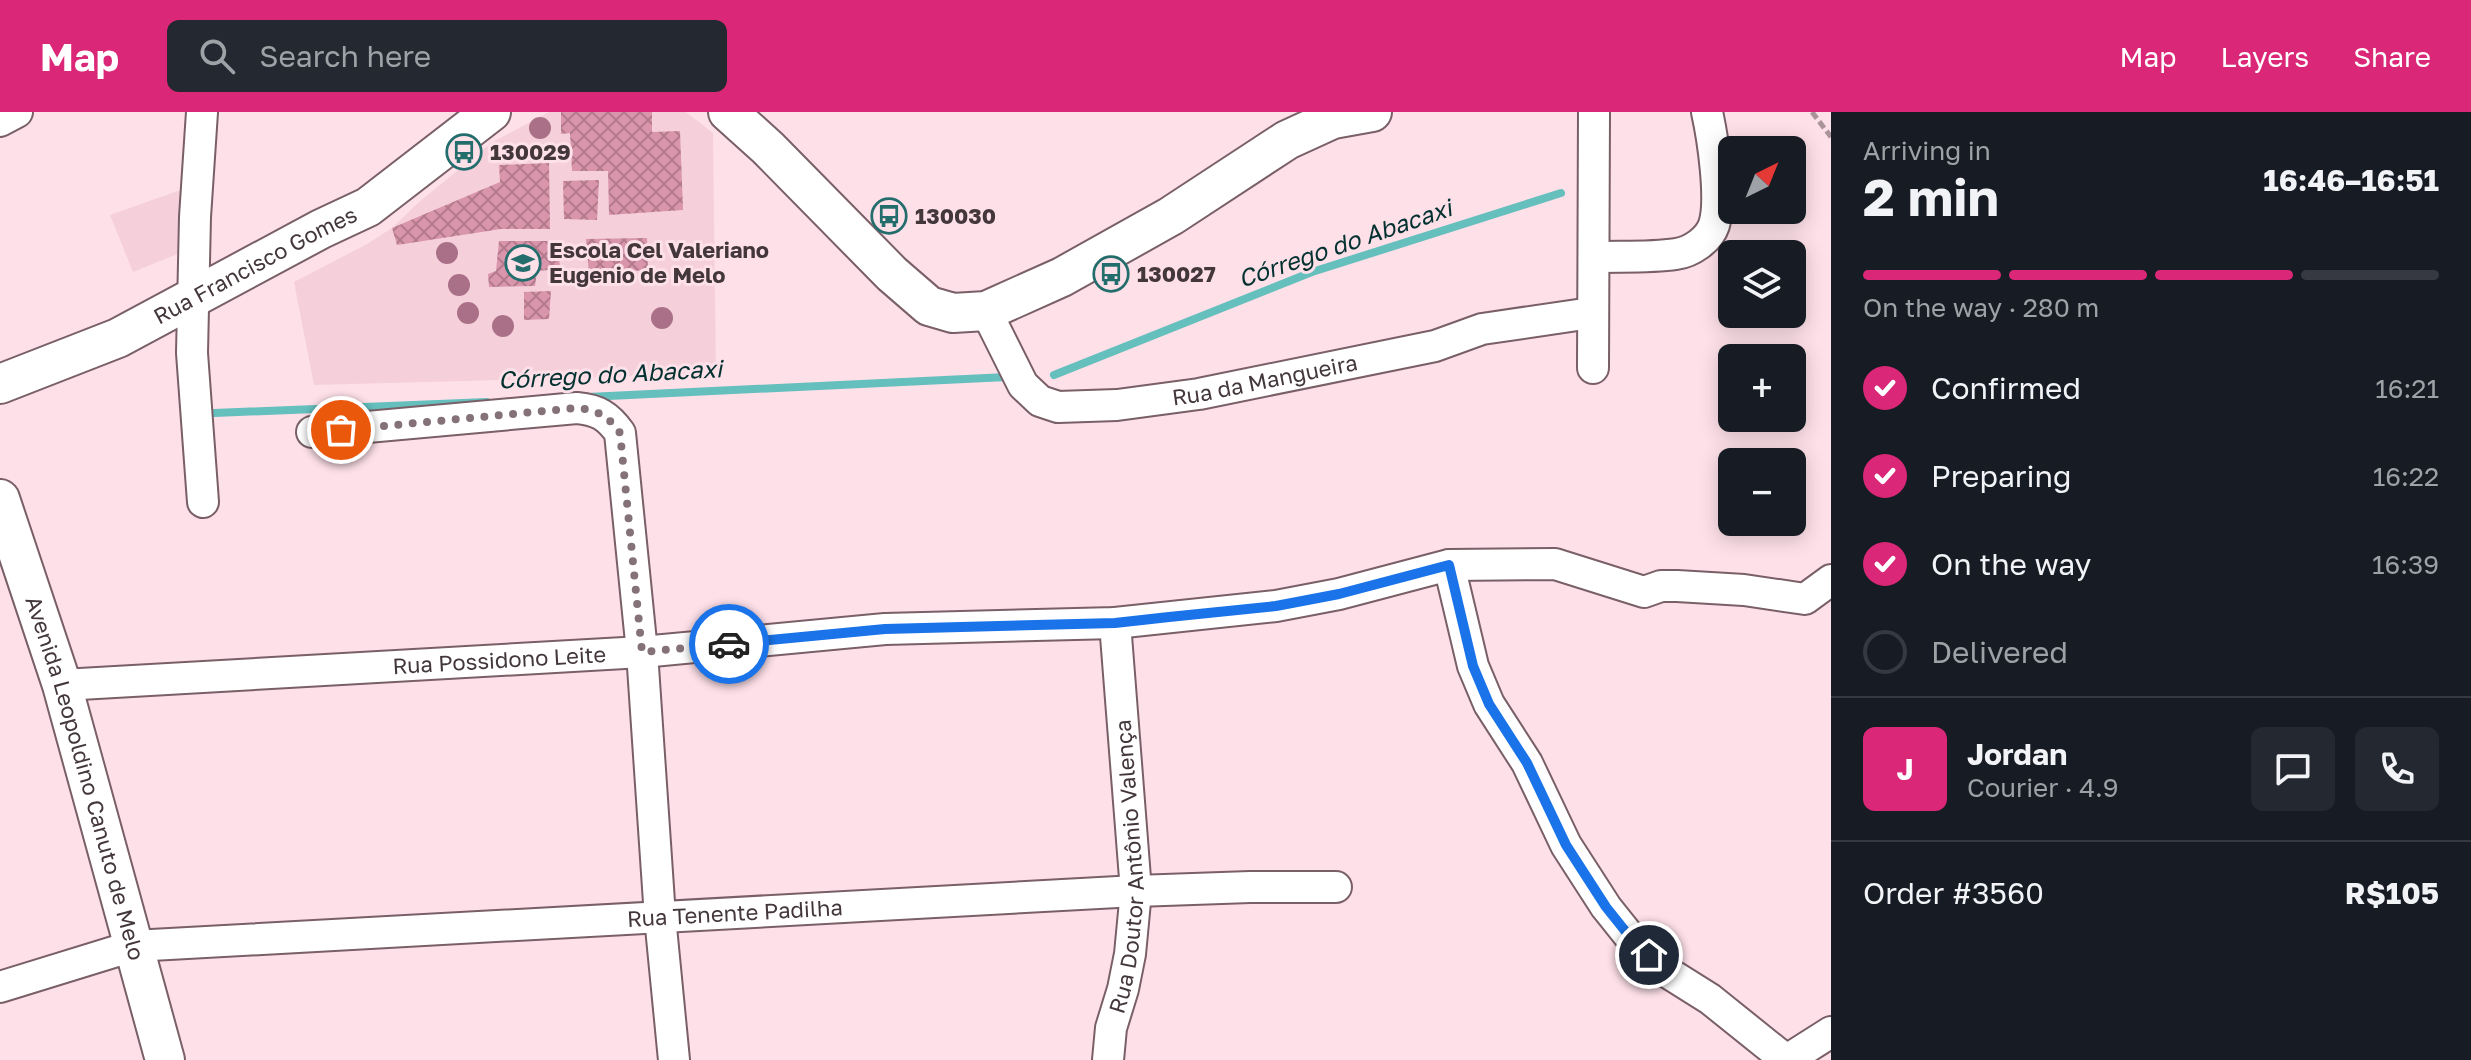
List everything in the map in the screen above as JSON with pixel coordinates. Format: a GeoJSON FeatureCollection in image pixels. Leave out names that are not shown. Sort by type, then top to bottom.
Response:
{"type":"FeatureCollection","features":[{"type":"Feature","properties":{"kind":"street"},"geometry":{"type":"LineString","coordinates":[[0,121],[17,112]]}},
{"type":"Feature","properties":{"kind":"street"},"geometry":{"type":"LineString","coordinates":[[202,112],[195,217],[192,353],[203,502]]}},
{"type":"Feature","properties":{"kind":"street","name":"Rua Francisco Gomes"},"geometry":{"type":"LineString","coordinates":[[0,384],[118,338],[368,207],[491,112]]}},
{"type":"Feature","properties":{"kind":"street"},"geometry":{"type":"LineString","coordinates":[[728,112],[768,148],[892,274],[929,306],[953,313],[986,311],[1062,277],[1171,216],[1287,140],[1333,119],[1372,112]]}},
{"type":"Feature","properties":{"kind":"street"},"geometry":{"type":"LineString","coordinates":[[1593,368],[1594,112]]}},
{"type":"Feature","properties":{"kind":"street"},"geometry":{"type":"LineString","coordinates":[[1594,257],[1678,254],[1697,246],[1708,236],[1714,226],[1716,208],[1713,149],[1707,112]]}},
{"type":"Feature","properties":{"kind":"street","name":"Rua da Mangueira"},"geometry":{"type":"LineString","coordinates":[[986,311],[1023,385],[1040,401],[1058,407],[1117,405],[1199,394],[1435,346],[1482,329],[1591,313]]}},
{"type":"Feature","properties":{"kind":"street"},"geometry":{"type":"LineString","coordinates":[[312,432],[577,408],[594,410],[610,419],[620,433],[642,652],[660,917],[674,1060]]}},
{"type":"Feature","properties":{"kind":"street","name":"Avenida Leopoldino Canuto de Melo"},"geometry":{"type":"LineString","coordinates":[[0,499],[62,685],[165,1060]]}},
{"type":"Feature","properties":{"kind":"street","name":"Rua Possidono Leite"},"geometry":{"type":"LineString","coordinates":[[62,685],[642,652],[885,629],[1115,623],[1276,606],[1339,594],[1449,565],[1555,564],[1644,592],[1661,586],[1677,586],[1744,590],[1805,599],[1831,580]]}},
{"type":"Feature","properties":{"kind":"street"},"geometry":{"type":"LineString","coordinates":[[1449,565],[1473,666],[1489,704],[1527,763],[1566,845],[1606,907],[1630,937],[1667,972],[1710,999],[1787,1060],[1831,1032]]}},
{"type":"Feature","properties":{"kind":"street","name":"Rua Doutor Antônio Valença"},"geometry":{"type":"LineString","coordinates":[[1108,1060],[1111,1028],[1130,954],[1136,891],[1115,623]]}},
{"type":"Feature","properties":{"kind":"street","name":"Rua Tenente Padilha"},"geometry":{"type":"LineString","coordinates":[[0,987],[133,946],[1136,891],[1336,887]]}},
{"type":"Feature","properties":{"kind":"path"},"geometry":{"type":"LineString","coordinates":[[1812,112],[1831,137]]}},
{"type":"Feature","properties":{"kind":"shaded area","name":"Escola Cel Valeriano Eugenio de Melo"},"geometry":{"type":"Polygon","coordinates":[[[549,112],[686,112],[713,133],[716,374],[314,385],[294,282],[392,228],[491,143],[549,112]]]}},
{"type":"Feature","properties":{"kind":"shaded area"},"geometry":{"type":"Polygon","coordinates":[[[189,187],[185,251],[133,272],[110,215],[189,187]]]}},
{"type":"Feature","properties":{"kind":"building"},"geometry":{"type":"Polygon","coordinates":[[[561,112],[652,112],[652,132],[680,131],[683,210],[609,215],[608,171],[572,171],[570,133],[561,134],[561,112]]]}},
{"type":"Feature","properties":{"kind":"building"},"geometry":{"type":"Polygon","coordinates":[[[549,163],[550,229],[501,229],[397,245],[392,228],[500,182],[499,165],[549,163]]]}},
{"type":"Feature","properties":{"kind":"building"},"geometry":{"type":"Polygon","coordinates":[[[599,180],[597,220],[564,219],[563,181],[599,180]]]}},
{"type":"Feature","properties":{"kind":"building"},"geometry":{"type":"Polygon","coordinates":[[[647,238],[648,270],[589,274],[586,239],[647,238]]]}},
{"type":"Feature","properties":{"kind":"building"},"geometry":{"type":"Polygon","coordinates":[[[499,241],[558,241],[560,269],[537,271],[535,286],[489,287],[488,274],[496,271],[499,241]]]}},
{"type":"Feature","properties":{"kind":"building"},"geometry":{"type":"Polygon","coordinates":[[[551,291],[549,319],[524,320],[524,292],[551,291]]]}},
{"type":"Feature","properties":{"kind":"waterway","name":"Córrego do Abacaxi"},"geometry":{"type":"LineString","coordinates":[[1054,375],[1312,272],[1561,193]]}},
{"type":"Feature","properties":{"kind":"waterway","name":"Córrego do Abacaxi"},"geometry":{"type":"LineString","coordinates":[[588,397],[1007,377]]}},
{"type":"Feature","properties":{"kind":"waterway","name":"Córrego do Abacaxi"},"geometry":{"type":"LineString","coordinates":[[214,413],[487,402]]}},
{"type":"Feature","properties":{"kind":"way so far"},"geometry":{"type":"LineString","coordinates":[[341,430],[577,408],[594,410],[610,419],[620,433],[642,652],[729,644]]}},
{"type":"Feature","properties":{"kind":"place","name":"130029"},"geometry":{"type":"Point","coordinates":[464,152]}},
{"type":"Feature","properties":{"kind":"place","name":"130030"},"geometry":{"type":"Point","coordinates":[889,216]}},
{"type":"Feature","properties":{"kind":"place","name":"Escola Cel Valeriano Eugenio de Melo"},"geometry":{"type":"Point","coordinates":[523,263]}},
{"type":"Feature","properties":{"kind":"place","name":"130027"},"geometry":{"type":"Point","coordinates":[1111,274]}},
{"type":"Feature","properties":{"kind":"route"},"geometry":{"type":"LineString","coordinates":[[729,644],[885,629],[1115,623],[1276,606],[1339,594],[1449,565],[1473,666],[1489,704],[1527,763],[1566,845],[1606,907],[1649,955]]}}]}
